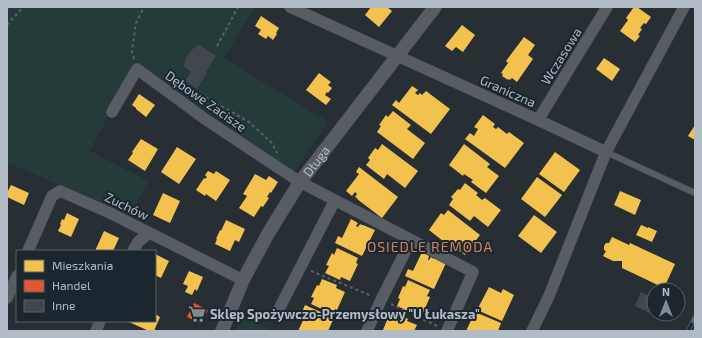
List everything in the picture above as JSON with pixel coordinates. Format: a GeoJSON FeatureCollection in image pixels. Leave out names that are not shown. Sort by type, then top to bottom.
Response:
{"type":"FeatureCollection","features":[{"type":"Feature","properties":{"kind":"street","name":"Graniczna"},"geometry":{"type":"LineString","coordinates":[[290,7],[606,152]]}},
{"type":"Feature","properties":{"kind":"street","name":"Długa"},"geometry":{"type":"LineString","coordinates":[[222,331],[243,280],[269,232],[300,182],[435,7]]}},
{"type":"Feature","properties":{"kind":"street","name":"Wczasowa"},"geometry":{"type":"LineString","coordinates":[[538,120],[607,7]]}},
{"type":"Feature","properties":{"kind":"street"},"geometry":{"type":"LineString","coordinates":[[532,331],[549,296],[606,152],[684,7]]}},
{"type":"Feature","properties":{"kind":"street"},"geometry":{"type":"LineString","coordinates":[[112,112],[137,69]]}},
{"type":"Feature","properties":{"kind":"street","name":"Dębowe Zacisze"},"geometry":{"type":"LineString","coordinates":[[137,69],[205,120],[300,182],[473,272],[447,331]]}},
{"type":"Feature","properties":{"kind":"street","name":"Zuchów"},"geometry":{"type":"LineString","coordinates":[[28,250],[52,196],[60,191],[110,213],[243,280]]}},
{"type":"Feature","properties":{"kind":"street"},"geometry":{"type":"LineString","coordinates":[[280,309],[335,200]]}},
{"type":"Feature","properties":{"kind":"street"},"geometry":{"type":"LineString","coordinates":[[134,250],[138,242],[149,232]]}},
{"type":"Feature","properties":{"kind":"street"},"geometry":{"type":"LineString","coordinates":[[367,331],[411,240]]}},
{"type":"Feature","properties":{"kind":"street"},"geometry":{"type":"LineString","coordinates":[[7,298],[16,278]]}},
{"type":"Feature","properties":{"kind":"lane"},"geometry":{"type":"LineString","coordinates":[[606,152],[695,193]]}},
{"type":"Feature","properties":{"kind":"path"},"geometry":{"type":"LineString","coordinates":[[7,25],[23,7]]}},
{"type":"Feature","properties":{"kind":"path"},"geometry":{"type":"LineString","coordinates":[[137,69],[132,51],[136,23],[144,7]]}},
{"type":"Feature","properties":{"kind":"path"},"geometry":{"type":"LineString","coordinates":[[218,46],[238,7]]}},
{"type":"Feature","properties":{"kind":"path"},"geometry":{"type":"LineString","coordinates":[[206,97],[249,122],[272,143],[286,172]]}},
{"type":"Feature","properties":{"kind":"path"},"geometry":{"type":"LineString","coordinates":[[301,267],[381,300],[447,331]]}},
{"type":"Feature","properties":{"kind":"green space"},"geometry":{"type":"Polygon","coordinates":[[[7,7],[255,7],[224,58],[328,122],[294,172],[136,62],[90,151],[148,181],[130,216],[7,163],[7,7]]]}},
{"type":"Feature","properties":{"kind":"green space"},"geometry":{"type":"Polygon","coordinates":[[[242,316],[273,331],[235,331],[242,316]]]}},
{"type":"Feature","properties":{"kind":"building: Mieszkania"},"geometry":{"type":"Polygon","coordinates":[[[371,7],[387,7],[392,11],[379,27],[365,15],[371,7]]]}},
{"type":"Feature","properties":{"kind":"building: Mieszkania"},"geometry":{"type":"Polygon","coordinates":[[[634,7],[637,7],[651,17],[646,24],[644,23],[640,28],[642,29],[638,35],[640,36],[635,42],[620,31],[628,20],[626,18],[634,7]]]}},
{"type":"Feature","properties":{"kind":"building: Mieszkania"},"geometry":{"type":"Polygon","coordinates":[[[261,16],[279,28],[273,40],[268,36],[266,39],[258,34],[261,30],[255,26],[261,16]]]}},
{"type":"Feature","properties":{"kind":"building: Mieszkania"},"geometry":{"type":"Polygon","coordinates":[[[462,25],[475,35],[463,52],[456,47],[452,51],[445,46],[462,25]]]}},
{"type":"Feature","properties":{"kind":"building: Mieszkania"},"geometry":{"type":"Polygon","coordinates":[[[524,37],[535,45],[528,55],[533,59],[517,82],[512,78],[508,80],[502,76],[503,74],[501,73],[508,63],[506,61],[524,37]]]}},
{"type":"Feature","properties":{"kind":"building: Mieszkania"},"geometry":{"type":"Polygon","coordinates":[[[604,58],[620,69],[612,81],[596,69],[604,58]]]}},
{"type":"Feature","properties":{"kind":"building: Mieszkania"},"geometry":{"type":"Polygon","coordinates":[[[319,73],[331,82],[328,85],[332,88],[325,95],[331,99],[326,105],[306,90],[319,73]]]}},
{"type":"Feature","properties":{"kind":"building: Mieszkania"},"geometry":{"type":"Polygon","coordinates":[[[412,86],[418,90],[415,93],[418,95],[420,93],[422,95],[426,91],[450,109],[431,134],[392,105],[396,100],[399,103],[412,86]]]}},
{"type":"Feature","properties":{"kind":"building: Mieszkania"},"geometry":{"type":"Polygon","coordinates":[[[139,94],[155,105],[146,117],[132,105],[139,94]]]}},
{"type":"Feature","properties":{"kind":"building: Mieszkania"},"geometry":{"type":"Polygon","coordinates":[[[393,111],[411,125],[407,129],[425,143],[413,159],[377,132],[381,126],[379,125],[386,115],[388,117],[393,111]]]}},
{"type":"Feature","properties":{"kind":"building: Mieszkania"},"geometry":{"type":"Polygon","coordinates":[[[483,115],[495,124],[493,127],[496,129],[498,127],[507,134],[509,132],[524,143],[505,168],[465,139],[470,133],[474,136],[478,129],[474,127],[483,115]]]}},
{"type":"Feature","properties":{"kind":"building: Mieszkania"},"geometry":{"type":"Polygon","coordinates":[[[695,125],[695,140],[688,136],[695,125]]]}},
{"type":"Feature","properties":{"kind":"building: Mieszkania"},"geometry":{"type":"Polygon","coordinates":[[[141,139],[158,149],[145,171],[128,160],[141,139]]]}},
{"type":"Feature","properties":{"kind":"building: Mieszkania"},"geometry":{"type":"Polygon","coordinates":[[[382,144],[418,171],[405,188],[387,174],[384,179],[366,165],[370,160],[368,158],[375,148],[378,150],[382,144]]]}},
{"type":"Feature","properties":{"kind":"building: Mieszkania"},"geometry":{"type":"Polygon","coordinates":[[[464,144],[490,164],[487,167],[499,176],[486,193],[471,182],[473,180],[464,174],[463,176],[449,165],[464,144]]]}},
{"type":"Feature","properties":{"kind":"building: Mieszkania"},"geometry":{"type":"Polygon","coordinates":[[[177,147],[196,159],[179,184],[161,172],[177,147]]]}},
{"type":"Feature","properties":{"kind":"building: Mieszkania"},"geometry":{"type":"Polygon","coordinates":[[[555,152],[580,170],[564,192],[539,174],[555,152]]]}},
{"type":"Feature","properties":{"kind":"building: Mieszkania"},"geometry":{"type":"Polygon","coordinates":[[[359,167],[398,197],[382,218],[357,199],[355,197],[357,194],[355,192],[352,196],[346,191],[359,174],[356,172],[359,167]]]}},
{"type":"Feature","properties":{"kind":"building: Mieszkania"},"geometry":{"type":"Polygon","coordinates":[[[208,171],[214,174],[216,171],[230,180],[216,201],[206,194],[205,196],[196,190],[204,178],[205,179],[207,177],[205,175],[208,171]]]}},
{"type":"Feature","properties":{"kind":"building: Mieszkania"},"geometry":{"type":"Polygon","coordinates":[[[255,174],[266,180],[269,176],[278,182],[267,197],[269,198],[263,207],[261,206],[254,217],[239,208],[247,196],[243,194],[255,174]]]}},
{"type":"Feature","properties":{"kind":"building: Mieszkania"},"geometry":{"type":"Polygon","coordinates":[[[537,177],[562,195],[545,217],[521,199],[537,177]]]}},
{"type":"Feature","properties":{"kind":"building: Mieszkania"},"geometry":{"type":"Polygon","coordinates":[[[465,183],[478,193],[476,195],[482,200],[485,198],[501,210],[488,227],[474,216],[470,221],[449,205],[453,199],[451,197],[458,189],[460,190],[465,183]]]}},
{"type":"Feature","properties":{"kind":"building: Mieszkania"},"geometry":{"type":"Polygon","coordinates":[[[11,185],[29,193],[24,205],[7,197],[7,193],[11,185]]]}},
{"type":"Feature","properties":{"kind":"building: Mieszkania"},"geometry":{"type":"Polygon","coordinates":[[[620,191],[641,200],[635,215],[614,205],[620,191]]]}},
{"type":"Feature","properties":{"kind":"building: Mieszkania"},"geometry":{"type":"Polygon","coordinates":[[[163,193],[180,201],[170,223],[153,215],[163,193]]]}},
{"type":"Feature","properties":{"kind":"building: Mieszkania"},"geometry":{"type":"Polygon","coordinates":[[[448,210],[480,235],[465,255],[449,243],[448,245],[429,230],[441,213],[444,215],[448,210]]]}},
{"type":"Feature","properties":{"kind":"building: Mieszkania"},"geometry":{"type":"Polygon","coordinates":[[[67,213],[79,219],[71,237],[58,231],[62,219],[64,220],[67,213]]]}},
{"type":"Feature","properties":{"kind":"building: Mieszkania"},"geometry":{"type":"Polygon","coordinates":[[[534,215],[557,232],[541,253],[518,236],[534,215]]]}},
{"type":"Feature","properties":{"kind":"building: Mieszkania"},"geometry":{"type":"Polygon","coordinates":[[[351,219],[358,223],[356,226],[358,227],[360,224],[375,230],[362,256],[335,243],[338,236],[342,238],[351,219]]]}},
{"type":"Feature","properties":{"kind":"building: Mieszkania"},"geometry":{"type":"Polygon","coordinates":[[[226,220],[245,229],[239,242],[235,240],[230,251],[215,244],[220,230],[221,231],[226,220]]]}},
{"type":"Feature","properties":{"kind":"building: Mieszkania"},"geometry":{"type":"Polygon","coordinates":[[[641,225],[657,231],[652,242],[636,235],[641,225]]]}},
{"type":"Feature","properties":{"kind":"building: Mieszkania"},"geometry":{"type":"Polygon","coordinates":[[[104,231],[119,238],[113,250],[95,250],[104,231]]]}},
{"type":"Feature","properties":{"kind":"building: Mieszkania"},"geometry":{"type":"Polygon","coordinates":[[[612,237],[629,245],[630,243],[675,264],[667,282],[651,282],[622,268],[622,261],[613,261],[603,256],[606,251],[604,250],[604,246],[606,243],[609,243],[612,237]]]}},
{"type":"Feature","properties":{"kind":"building: Mieszkania"},"geometry":{"type":"Polygon","coordinates":[[[337,248],[358,258],[356,263],[358,264],[350,281],[341,277],[340,280],[325,273],[329,266],[326,265],[332,253],[334,255],[337,248]]]}},
{"type":"Feature","properties":{"kind":"building: Mieszkania"},"geometry":{"type":"Polygon","coordinates":[[[422,252],[429,256],[428,260],[431,257],[446,263],[434,289],[405,276],[408,269],[413,271],[422,252]]]}},
{"type":"Feature","properties":{"kind":"building: Mieszkania"},"geometry":{"type":"Polygon","coordinates":[[[156,254],[169,261],[161,278],[156,276],[156,254]]]}},
{"type":"Feature","properties":{"kind":"building: Mieszkania"},"geometry":{"type":"Polygon","coordinates":[[[189,271],[203,277],[197,291],[195,289],[192,295],[185,292],[188,286],[183,284],[189,271]]]}},
{"type":"Feature","properties":{"kind":"building: Mieszkania"},"geometry":{"type":"Polygon","coordinates":[[[322,279],[337,285],[336,288],[345,292],[337,310],[335,309],[332,314],[311,304],[314,298],[311,297],[322,279]]]}},
{"type":"Feature","properties":{"kind":"building: Mieszkania"},"geometry":{"type":"Polygon","coordinates":[[[408,280],[430,290],[427,296],[430,297],[422,315],[412,310],[410,312],[397,306],[400,299],[398,298],[403,286],[405,287],[408,280]]]}},
{"type":"Feature","properties":{"kind":"building: Mieszkania"},"geometry":{"type":"Polygon","coordinates":[[[489,287],[501,293],[503,289],[514,295],[502,321],[477,310],[489,287]]]}},
{"type":"Feature","properties":{"kind":"building: Mieszkania"},"geometry":{"type":"Polygon","coordinates":[[[305,305],[334,318],[328,331],[298,331],[306,314],[302,312],[305,305]]]}},
{"type":"Feature","properties":{"kind":"building: Mieszkania"},"geometry":{"type":"Polygon","coordinates":[[[394,312],[408,319],[407,321],[417,325],[414,331],[383,330],[388,318],[390,319],[394,312]]]}},
{"type":"Feature","properties":{"kind":"building: Mieszkania"},"geometry":{"type":"Polygon","coordinates":[[[475,312],[501,323],[498,331],[466,331],[475,312]]]}},
{"type":"Feature","properties":{"kind":"building: Mieszkania"},"geometry":{"type":"Polygon","coordinates":[[[156,315],[160,317],[154,331],[149,331],[129,322],[156,322],[156,315]]]}},
{"type":"Feature","properties":{"kind":"building: Handel","name":"Sklep Spożywczo-Przemysłowy \"U Łukasza\""},"geometry":{"type":"Polygon","coordinates":[[[194,303],[208,310],[202,317],[203,320],[201,324],[187,317],[194,303]]]}},
{"type":"Feature","properties":{"kind":"building: Inne"},"geometry":{"type":"Polygon","coordinates":[[[198,44],[216,56],[197,89],[185,81],[191,72],[183,66],[193,48],[194,49],[198,44]]]}},
{"type":"Feature","properties":{"kind":"building: Inne"},"geometry":{"type":"Polygon","coordinates":[[[641,292],[646,294],[646,311],[635,306],[641,292]]]}},
{"type":"Feature","properties":{"kind":"railway"},"geometry":{"type":"LineString","coordinates":[[688,331],[695,317]]}},
{"type":"Feature","properties":{"kind":"place","name":"Sklep Spożywczo-Przemysłowy \"U Łukasza\""},"geometry":{"type":"Point","coordinates":[197,314]}},
{"type":"Feature","properties":{"kind":"district","name":"OSIEDLE REMODA"},"geometry":{"type":"Point","coordinates":[430,246]}}]}
